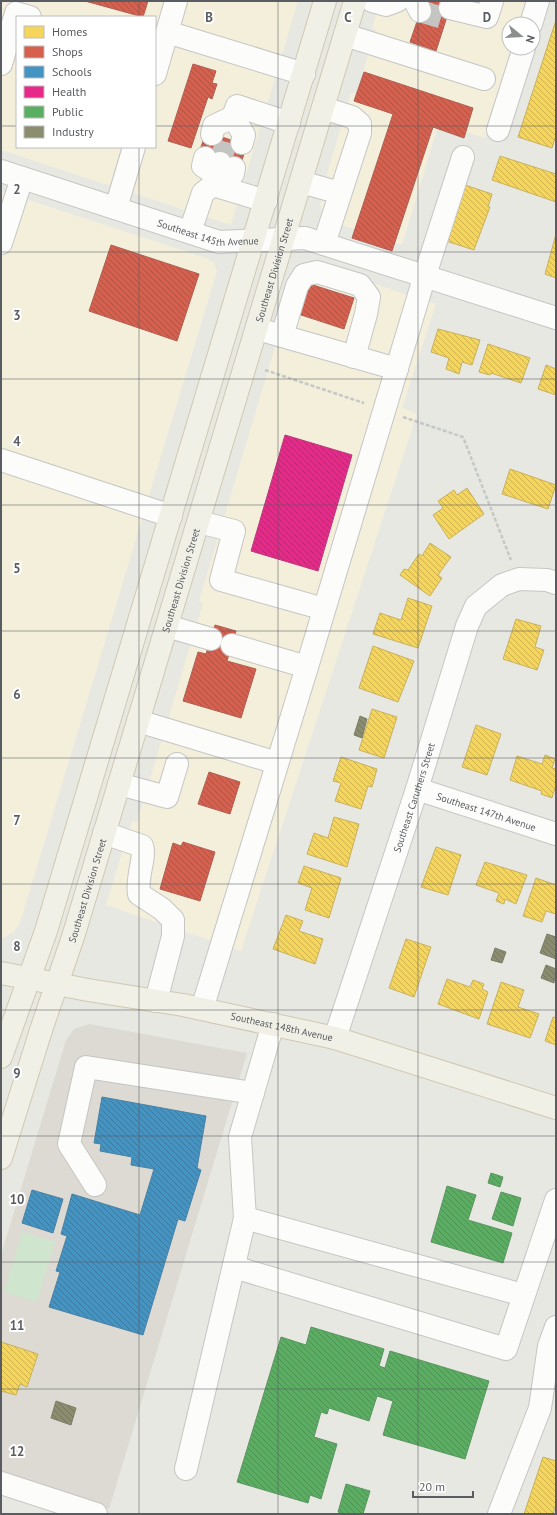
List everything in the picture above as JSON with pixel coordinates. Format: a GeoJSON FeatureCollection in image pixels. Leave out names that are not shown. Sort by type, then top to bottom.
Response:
{"type":"FeatureCollection","features":[{"type":"Feature","properties":{"kind":"main road"},"geometry":{"type":"LineString","coordinates":[[1,1058],[48,924],[325,1]]}},
{"type":"Feature","properties":{"kind":"main road","name":"Southeast Division Street"},"geometry":{"type":"LineString","coordinates":[[1,1158],[119,784],[355,1]]}},
{"type":"Feature","properties":{"kind":"main road","name":"Southeast 148th Avenue"},"geometry":{"type":"LineString","coordinates":[[1,972],[57,984],[202,1009],[335,1038],[556,1108]]}},
{"type":"Feature","properties":{"kind":"street"},"geometry":{"type":"LineString","coordinates":[[157,62],[176,1]]}},
{"type":"Feature","properties":{"kind":"street"},"geometry":{"type":"LineString","coordinates":[[372,1],[386,5],[397,1]]}},
{"type":"Feature","properties":{"kind":"street"},"geometry":{"type":"LineString","coordinates":[[458,8],[487,17],[492,1]]}},
{"type":"Feature","properties":{"kind":"street"},"geometry":{"type":"LineString","coordinates":[[533,16],[538,1]]}},
{"type":"Feature","properties":{"kind":"street"},"geometry":{"type":"LineString","coordinates":[[1,64],[16,13],[26,16]]}},
{"type":"Feature","properties":{"kind":"street"},"geometry":{"type":"LineString","coordinates":[[167,32],[304,74]]}},
{"type":"Feature","properties":{"kind":"street"},"geometry":{"type":"LineString","coordinates":[[345,35],[484,79]]}},
{"type":"Feature","properties":{"kind":"street"},"geometry":{"type":"LineString","coordinates":[[498,130],[521,56]]}},
{"type":"Feature","properties":{"kind":"street"},"geometry":{"type":"LineString","coordinates":[[227,138],[244,135],[233,117],[237,106],[289,122]]}},
{"type":"Feature","properties":{"kind":"street"},"geometry":{"type":"LineString","coordinates":[[323,108],[352,117],[360,124],[360,133],[324,244]]}},
{"type":"Feature","properties":{"kind":"street"},"geometry":{"type":"LineString","coordinates":[[116,208],[134,148]]}},
{"type":"Feature","properties":{"kind":"street"},"geometry":{"type":"LineString","coordinates":[[202,1009],[462,157]]}},
{"type":"Feature","properties":{"kind":"street"},"geometry":{"type":"LineString","coordinates":[[190,232],[203,193],[218,170],[266,201]]}},
{"type":"Feature","properties":{"kind":"street","name":"Southeast 145th Avenue"},"geometry":{"type":"LineString","coordinates":[[1,171],[219,242],[305,238],[556,318]]}},
{"type":"Feature","properties":{"kind":"street"},"geometry":{"type":"LineString","coordinates":[[1,243],[22,178]]}},
{"type":"Feature","properties":{"kind":"street"},"geometry":{"type":"LineString","coordinates":[[301,182],[340,193]]}},
{"type":"Feature","properties":{"kind":"street"},"geometry":{"type":"LineString","coordinates":[[282,336],[297,286],[304,276],[317,272],[353,282],[360,285],[369,297],[366,314],[354,357]]}},
{"type":"Feature","properties":{"kind":"street"},"geometry":{"type":"LineString","coordinates":[[257,329],[397,369]]}},
{"type":"Feature","properties":{"kind":"street"},"geometry":{"type":"LineString","coordinates":[[1,460],[171,516]]}},
{"type":"Feature","properties":{"kind":"street"},"geometry":{"type":"LineString","coordinates":[[199,522],[234,531],[221,580],[324,609]]}},
{"type":"Feature","properties":{"kind":"street"},"geometry":{"type":"LineString","coordinates":[[519,579],[547,580],[556,583]]}},
{"type":"Feature","properties":{"kind":"street","name":"Southeast Caruthers Street"},"geometry":{"type":"LineString","coordinates":[[335,1038],[417,789],[467,626],[476,606],[502,585],[519,579]]}},
{"type":"Feature","properties":{"kind":"street"},"geometry":{"type":"LineString","coordinates":[[167,626],[211,639]]}},
{"type":"Feature","properties":{"kind":"street"},"geometry":{"type":"LineString","coordinates":[[232,645],[307,667]]}},
{"type":"Feature","properties":{"kind":"street"},"geometry":{"type":"LineString","coordinates":[[138,721],[277,763]]}},
{"type":"Feature","properties":{"kind":"street"},"geometry":{"type":"LineString","coordinates":[[119,784],[167,797],[178,764]]}},
{"type":"Feature","properties":{"kind":"street","name":"Southeast 147th Avenue"},"geometry":{"type":"LineString","coordinates":[[417,789],[556,834]]}},
{"type":"Feature","properties":{"kind":"street"},"geometry":{"type":"LineString","coordinates":[[104,833],[142,846],[144,852],[137,884],[139,894],[162,909],[173,920],[173,936],[156,1001]]}},
{"type":"Feature","properties":{"kind":"street"},"geometry":{"type":"LineString","coordinates":[[186,1469],[246,1218],[240,1137],[273,1024]]}},
{"type":"Feature","properties":{"kind":"street"},"geometry":{"type":"LineString","coordinates":[[95,1185],[69,1144],[86,1067],[253,1093]]}},
{"type":"Feature","properties":{"kind":"street"},"geometry":{"type":"LineString","coordinates":[[234,1267],[506,1349],[556,1200]]}},
{"type":"Feature","properties":{"kind":"street"},"geometry":{"type":"LineString","coordinates":[[246,1218],[523,1295]]}},
{"type":"Feature","properties":{"kind":"street"},"geometry":{"type":"LineString","coordinates":[[499,1514],[548,1410],[549,1346],[556,1327]]}},
{"type":"Feature","properties":{"kind":"street"},"geometry":{"type":"LineString","coordinates":[[1,1483],[96,1514]]}},
{"type":"Feature","properties":{"kind":"path"},"geometry":{"type":"LineString","coordinates":[[246,364],[463,437],[519,579]]}},
{"type":"Feature","properties":{"kind":"shaded area"},"geometry":{"type":"Polygon","coordinates":[[[1,1],[298,1],[231,225],[1,150],[1,1]]]}},
{"type":"Feature","properties":{"kind":"shaded area"},"geometry":{"type":"Polygon","coordinates":[[[380,1],[530,1],[525,16],[501,16],[501,56],[512,56],[485,138],[439,123],[402,245],[324,219],[320,204],[328,180],[327,174],[351,93],[356,94],[376,30],[372,28],[380,1]]]}},
{"type":"Feature","properties":{"kind":"shaded area"},"geometry":{"type":"Polygon","coordinates":[[[1,191],[206,258],[214,263],[217,271],[20,923],[15,931],[1,939],[1,191]]]}},
{"type":"Feature","properties":{"kind":"shaded area"},"geometry":{"type":"Polygon","coordinates":[[[320,266],[436,304],[402,408],[417,414],[241,951],[106,905],[132,821],[137,822],[203,603],[199,601],[295,280],[320,266]]]}},
{"type":"Feature","properties":{"kind":"shaded area"},"geometry":{"type":"Polygon","coordinates":[[[89,1024],[247,1053],[109,1509],[1,1474],[1,1255],[66,1040],[74,1029],[89,1024]]]}},
{"type":"Feature","properties":{"kind":"green space"},"geometry":{"type":"Polygon","coordinates":[[[22,1232],[55,1242],[37,1302],[4,1292],[22,1232]]]}},
{"type":"Feature","properties":{"kind":"building: Homes"},"geometry":{"type":"Polygon","coordinates":[[[556,20],[556,135],[552,148],[518,137],[556,20]]]}},
{"type":"Feature","properties":{"kind":"building: Homes"},"geometry":{"type":"Polygon","coordinates":[[[500,156],[556,174],[556,202],[492,180],[500,156]]]}},
{"type":"Feature","properties":{"kind":"building: Homes"},"geometry":{"type":"Polygon","coordinates":[[[465,185],[492,194],[488,207],[490,207],[474,250],[446,241],[465,185]]]}},
{"type":"Feature","properties":{"kind":"building: Homes"},"geometry":{"type":"Polygon","coordinates":[[[556,234],[556,278],[545,274],[556,234]]]}},
{"type":"Feature","properties":{"kind":"building: Homes"},"geometry":{"type":"Polygon","coordinates":[[[438,329],[480,340],[472,365],[462,362],[459,374],[446,369],[449,358],[431,352],[438,329]]]}},
{"type":"Feature","properties":{"kind":"building: Homes"},"geometry":{"type":"Polygon","coordinates":[[[488,344],[530,358],[521,383],[491,373],[490,375],[479,372],[488,344]]]}},
{"type":"Feature","properties":{"kind":"building: Homes"},"geometry":{"type":"Polygon","coordinates":[[[546,365],[556,369],[556,395],[538,389],[546,365]]]}},
{"type":"Feature","properties":{"kind":"building: Homes"},"geometry":{"type":"Polygon","coordinates":[[[510,469],[556,485],[548,509],[502,494],[510,469]]]}},
{"type":"Feature","properties":{"kind":"building: Homes"},"geometry":{"type":"Polygon","coordinates":[[[467,488],[484,514],[449,539],[433,515],[443,508],[438,501],[454,490],[457,495],[467,488]]]}},
{"type":"Feature","properties":{"kind":"building: Homes"},"geometry":{"type":"Polygon","coordinates":[[[430,543],[451,557],[438,575],[442,578],[430,596],[400,575],[404,569],[408,570],[419,554],[422,556],[430,543]]]}},
{"type":"Feature","properties":{"kind":"building: Homes"},"geometry":{"type":"Polygon","coordinates":[[[408,598],[432,606],[418,648],[373,634],[380,613],[401,620],[408,598]]]}},
{"type":"Feature","properties":{"kind":"building: Homes"},"geometry":{"type":"Polygon","coordinates":[[[516,619],[541,626],[535,647],[544,650],[537,670],[503,659],[516,619]]]}},
{"type":"Feature","properties":{"kind":"building: Homes"},"geometry":{"type":"Polygon","coordinates":[[[373,646],[414,661],[398,702],[359,688],[373,646]]]}},
{"type":"Feature","properties":{"kind":"building: Homes"},"geometry":{"type":"Polygon","coordinates":[[[372,709],[397,717],[384,758],[359,750],[372,709]]]}},
{"type":"Feature","properties":{"kind":"building: Homes"},"geometry":{"type":"Polygon","coordinates":[[[476,725],[501,734],[487,775],[462,767],[476,725]]]}},
{"type":"Feature","properties":{"kind":"building: Homes"},"geometry":{"type":"Polygon","coordinates":[[[545,755],[555,759],[552,768],[556,769],[556,785],[552,798],[541,794],[542,791],[510,780],[517,756],[542,764],[545,755]]]}},
{"type":"Feature","properties":{"kind":"building: Homes"},"geometry":{"type":"Polygon","coordinates":[[[341,757],[377,769],[372,787],[368,786],[361,809],[335,801],[341,783],[333,781],[341,757]]]}},
{"type":"Feature","properties":{"kind":"building: Homes"},"geometry":{"type":"Polygon","coordinates":[[[334,817],[359,824],[347,867],[307,854],[314,833],[328,838],[334,817]]]}},
{"type":"Feature","properties":{"kind":"building: Homes"},"geometry":{"type":"Polygon","coordinates":[[[436,847],[461,855],[448,895],[421,887],[436,847]]]}},
{"type":"Feature","properties":{"kind":"building: Homes"},"geometry":{"type":"Polygon","coordinates":[[[485,862],[527,875],[516,904],[505,899],[504,904],[496,901],[499,893],[476,885],[485,862]]]}},
{"type":"Feature","properties":{"kind":"building: Homes"},"geometry":{"type":"Polygon","coordinates":[[[304,866],[341,878],[329,918],[305,910],[312,888],[298,883],[304,866]]]}},
{"type":"Feature","properties":{"kind":"building: Homes"},"geometry":{"type":"Polygon","coordinates":[[[536,878],[556,885],[556,914],[546,911],[542,922],[523,916],[536,878]]]}},
{"type":"Feature","properties":{"kind":"building: Homes"},"geometry":{"type":"Polygon","coordinates":[[[286,915],[303,921],[299,931],[323,939],[315,964],[273,949],[286,915]]]}},
{"type":"Feature","properties":{"kind":"building: Homes"},"geometry":{"type":"Polygon","coordinates":[[[406,939],[431,947],[414,997],[389,988],[406,939]]]}},
{"type":"Feature","properties":{"kind":"building: Homes"},"geometry":{"type":"Polygon","coordinates":[[[447,979],[470,987],[473,980],[484,984],[482,989],[488,992],[479,1019],[438,1004],[447,979]]]}},
{"type":"Feature","properties":{"kind":"building: Homes"},"geometry":{"type":"Polygon","coordinates":[[[501,982],[524,990],[518,1007],[539,1014],[530,1038],[487,1024],[501,982]]]}},
{"type":"Feature","properties":{"kind":"building: Homes"},"geometry":{"type":"Polygon","coordinates":[[[553,1017],[556,1018],[556,1045],[545,1041],[553,1017]]]}},
{"type":"Feature","properties":{"kind":"building: Homes"},"geometry":{"type":"Polygon","coordinates":[[[1,1342],[38,1354],[27,1387],[20,1384],[16,1395],[1,1391],[1,1342]]]}},
{"type":"Feature","properties":{"kind":"building: Homes"},"geometry":{"type":"Polygon","coordinates":[[[543,1457],[556,1461],[556,1504],[553,1514],[524,1514],[543,1457]]]}},
{"type":"Feature","properties":{"kind":"building: Shops"},"geometry":{"type":"Polygon","coordinates":[[[85,1],[148,1],[143,16],[85,1]]]}},
{"type":"Feature","properties":{"kind":"building: Shops"},"geometry":{"type":"Polygon","coordinates":[[[424,1],[452,1],[436,51],[410,42],[424,1]]]}},
{"type":"Feature","properties":{"kind":"building: Shops"},"geometry":{"type":"Polygon","coordinates":[[[193,64],[216,71],[212,83],[217,84],[212,99],[208,97],[191,148],[168,141],[193,64]]]}},
{"type":"Feature","properties":{"kind":"building: Shops"},"geometry":{"type":"Polygon","coordinates":[[[364,72],[473,108],[464,138],[433,127],[392,251],[352,238],[393,114],[354,101],[364,72]]]}},
{"type":"Feature","properties":{"kind":"building: Shops"},"geometry":{"type":"Polygon","coordinates":[[[206,132],[247,145],[239,169],[198,156],[206,132]]]}},
{"type":"Feature","properties":{"kind":"building: Shops"},"geometry":{"type":"Polygon","coordinates":[[[111,245],[199,274],[177,341],[89,311],[111,245]]]}},
{"type":"Feature","properties":{"kind":"building: Shops"},"geometry":{"type":"Polygon","coordinates":[[[313,285],[354,298],[344,329],[292,312],[301,291],[313,285]]]}},
{"type":"Feature","properties":{"kind":"building: Shops"},"geometry":{"type":"Polygon","coordinates":[[[215,625],[236,631],[227,661],[256,669],[241,718],[183,701],[198,652],[206,654],[215,625]]]}},
{"type":"Feature","properties":{"kind":"building: Shops"},"geometry":{"type":"Polygon","coordinates":[[[209,772],[240,782],[230,814],[198,804],[209,772]]]}},
{"type":"Feature","properties":{"kind":"building: Shops"},"geometry":{"type":"Polygon","coordinates":[[[183,842],[215,852],[200,901],[160,889],[173,843],[181,846],[183,842]]]}},
{"type":"Feature","properties":{"kind":"building: Schools"},"geometry":{"type":"Polygon","coordinates":[[[102,1097],[206,1116],[197,1168],[201,1170],[185,1221],[178,1219],[143,1335],[49,1307],[60,1272],[56,1271],[67,1236],[61,1234],[72,1194],[140,1215],[154,1169],[131,1165],[132,1157],[100,1151],[101,1144],[94,1143],[102,1097]]]}},
{"type":"Feature","properties":{"kind":"building: Schools"},"geometry":{"type":"Polygon","coordinates":[[[32,1190],[63,1199],[53,1233],[22,1223],[32,1190]]]}},
{"type":"Feature","properties":{"kind":"building: Health"},"geometry":{"type":"Polygon","coordinates":[[[285,435],[352,455],[318,571],[251,551],[285,435]]]}},
{"type":"Feature","properties":{"kind":"building: Public"},"geometry":{"type":"Polygon","coordinates":[[[491,1173],[503,1177],[500,1187],[488,1183],[491,1173]]]}},
{"type":"Feature","properties":{"kind":"building: Public"},"geometry":{"type":"Polygon","coordinates":[[[447,1186],[476,1195],[468,1220],[512,1233],[503,1263],[431,1242],[447,1186]]]}},
{"type":"Feature","properties":{"kind":"building: Public"},"geometry":{"type":"Polygon","coordinates":[[[501,1192],[521,1198],[513,1226],[492,1219],[501,1192]]]}},
{"type":"Feature","properties":{"kind":"building: Public"},"geometry":{"type":"Polygon","coordinates":[[[311,1327],[384,1349],[379,1366],[385,1368],[390,1351],[489,1381],[465,1459],[383,1435],[393,1401],[377,1396],[369,1421],[329,1408],[327,1414],[321,1412],[314,1437],[337,1444],[321,1499],[310,1495],[308,1503],[237,1482],[281,1337],[306,1345],[311,1327]]]}},
{"type":"Feature","properties":{"kind":"building: Public"},"geometry":{"type":"Polygon","coordinates":[[[346,1484],[370,1491],[363,1514],[344,1514],[338,1512],[346,1484]]]}},
{"type":"Feature","properties":{"kind":"building: Industry"},"geometry":{"type":"Polygon","coordinates":[[[360,716],[367,719],[362,738],[354,735],[360,716]]]}},
{"type":"Feature","properties":{"kind":"building: Industry"},"geometry":{"type":"Polygon","coordinates":[[[547,934],[556,937],[556,959],[540,953],[547,934]]]}},
{"type":"Feature","properties":{"kind":"building: Industry"},"geometry":{"type":"Polygon","coordinates":[[[495,948],[506,952],[502,963],[491,960],[495,948]]]}},
{"type":"Feature","properties":{"kind":"building: Industry"},"geometry":{"type":"Polygon","coordinates":[[[546,965],[556,969],[554,983],[541,978],[546,965]]]}},
{"type":"Feature","properties":{"kind":"building: Industry"},"geometry":{"type":"Polygon","coordinates":[[[56,1401],[76,1408],[71,1425],[51,1418],[56,1401]]]}},
{"type":"Feature","properties":{"kind":"tunnel"},"geometry":{"type":"LineString","coordinates":[[420,11],[446,19]]}},
{"type":"Feature","properties":{"kind":"tunnel"},"geometry":{"type":"LineString","coordinates":[[220,163],[227,139]]}}]}
